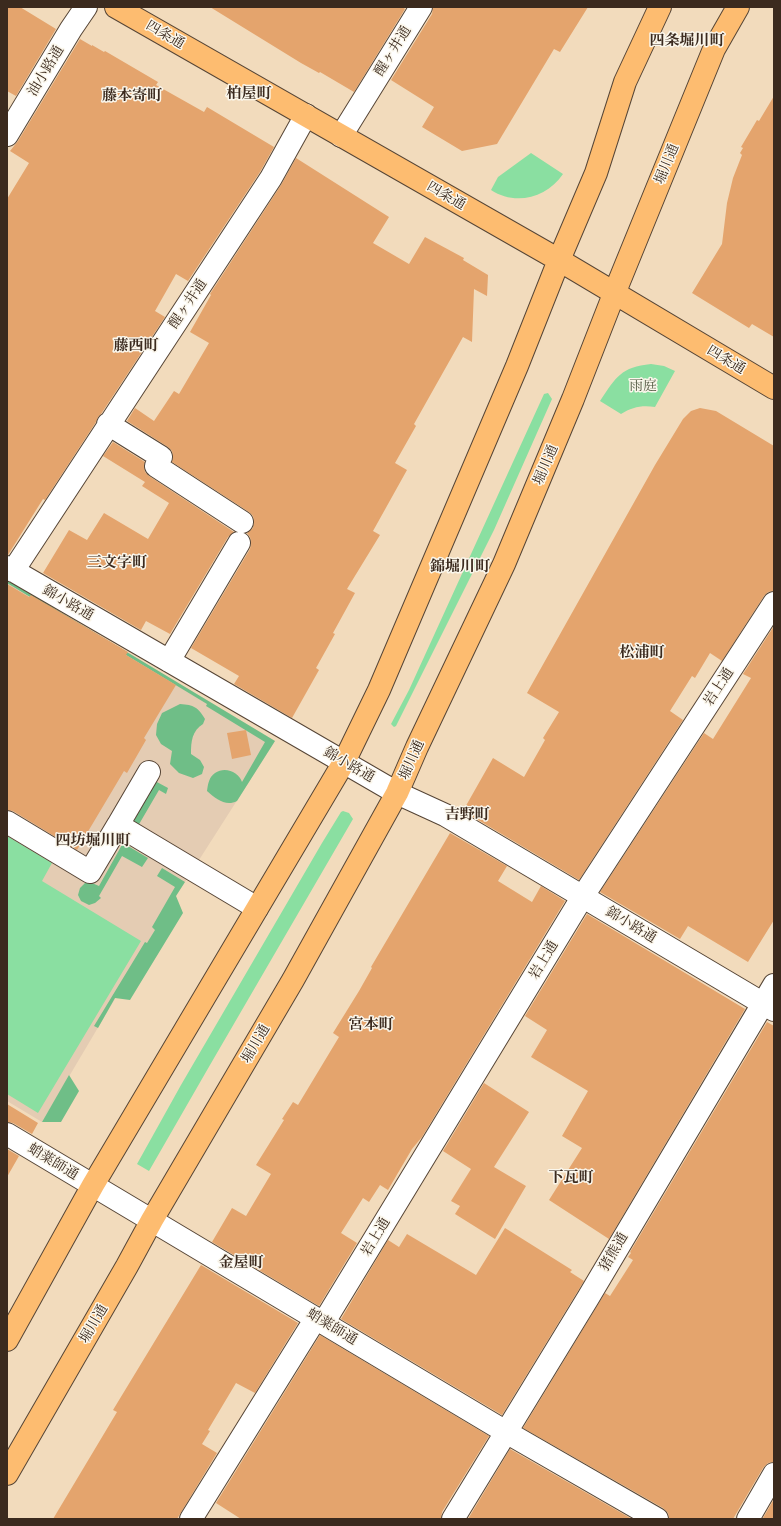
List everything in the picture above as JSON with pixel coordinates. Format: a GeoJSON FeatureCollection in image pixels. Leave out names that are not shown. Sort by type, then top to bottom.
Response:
{"type":"FeatureCollection","features":[{"type":"Feature","properties":{"kind":"main road","name":"四条通"},"geometry":{"type":"LineString","coordinates":[[116,7],[559,260],[774,388]]}},
{"type":"Feature","properties":{"kind":"main road"},"geometry":{"type":"LineString","coordinates":[[7,1340],[93,1185],[344,762],[379,690],[517,366],[559,260],[596,173],[625,82],[660,7]]}},
{"type":"Feature","properties":{"kind":"main road","name":"堀川通"},"geometry":{"type":"LineString","coordinates":[[7,1474],[152,1220],[294,980],[397,793],[417,747],[504,564],[573,399],[614,294],[714,49],[738,7]]}},
{"type":"Feature","properties":{"kind":"street","name":"油小路通"},"geometry":{"type":"LineString","coordinates":[[7,135],[71,29],[86,7]]}},
{"type":"Feature","properties":{"kind":"street","name":"醒ヶ井通"},"geometry":{"type":"LineString","coordinates":[[341,136],[421,7]]}},
{"type":"Feature","properties":{"kind":"street","name":"醒ヶ井通"},"geometry":{"type":"LineString","coordinates":[[10,569],[271,178],[306,116]]}},
{"type":"Feature","properties":{"kind":"street"},"geometry":{"type":"LineString","coordinates":[[108,424],[161,457],[156,466],[242,522]]}},
{"type":"Feature","properties":{"kind":"street"},"geometry":{"type":"LineString","coordinates":[[169,661],[238,543]]}},
{"type":"Feature","properties":{"kind":"street","name":"錦小路通"},"geometry":{"type":"LineString","coordinates":[[10,569],[397,793],[445,815],[768,1007]]}},
{"type":"Feature","properties":{"kind":"street","name":"岩上通"},"geometry":{"type":"LineString","coordinates":[[191,1519],[320,1320],[583,896],[774,603]]}},
{"type":"Feature","properties":{"kind":"street"},"geometry":{"type":"LineString","coordinates":[[7,822],[90,872],[149,772]]}},
{"type":"Feature","properties":{"kind":"street"},"geometry":{"type":"LineString","coordinates":[[118,825],[257,908]]}},
{"type":"Feature","properties":{"kind":"street","name":"猪熊通"},"geometry":{"type":"LineString","coordinates":[[453,1519],[768,1007],[774,985]]}},
{"type":"Feature","properties":{"kind":"street","name":"蛸薬師通"},"geometry":{"type":"LineString","coordinates":[[7,1134],[506,1432],[657,1519]]}},
{"type":"Feature","properties":{"kind":"street"},"geometry":{"type":"LineString","coordinates":[[748,1519],[774,1474]]}},
{"type":"Feature","properties":{"kind":"shaded area"},"geometry":{"type":"Polygon","coordinates":[[[7,580],[275,741],[176,896],[42,1122],[7,1101],[7,580]]]}},
{"type":"Feature","properties":{"kind":"green space"},"geometry":{"type":"Polygon","coordinates":[[[531,153],[563,174],[548,189],[540,194],[530,197],[510,198],[491,190],[498,177],[531,153]]]}},
{"type":"Feature","properties":{"kind":"green space","name":"雨庭"},"geometry":{"type":"Polygon","coordinates":[[[651,364],[664,366],[675,371],[655,407],[637,407],[621,414],[600,401],[610,386],[620,375],[641,365],[651,364]]]}},
{"type":"Feature","properties":{"kind":"green space"},"geometry":{"type":"Polygon","coordinates":[[[548,393],[552,399],[494,530],[396,726],[394,727],[391,724],[409,690],[544,394],[548,393]]]}},
{"type":"Feature","properties":{"kind":"green space"},"geometry":{"type":"Polygon","coordinates":[[[7,580],[275,741],[237,801],[233,803],[225,803],[221,801],[207,791],[208,783],[215,773],[223,770],[235,773],[242,782],[265,742],[206,706],[207,704],[7,583],[7,580]]]}},
{"type":"Feature","properties":{"kind":"green space"},"geometry":{"type":"Polygon","coordinates":[[[180,704],[195,707],[205,719],[203,724],[194,733],[191,749],[191,754],[200,760],[204,767],[202,774],[193,778],[179,773],[170,764],[172,751],[161,744],[156,735],[157,724],[162,713],[180,704]]]}},
{"type":"Feature","properties":{"kind":"green space"},"geometry":{"type":"Polygon","coordinates":[[[155,781],[168,788],[166,794],[159,790],[138,826],[130,826],[155,781]]]}},
{"type":"Feature","properties":{"kind":"green space"},"geometry":{"type":"Polygon","coordinates":[[[343,811],[349,813],[353,819],[149,1171],[137,1164],[181,1085],[322,843],[343,811]]]}},
{"type":"Feature","properties":{"kind":"green space"},"geometry":{"type":"Polygon","coordinates":[[[7,836],[52,863],[42,881],[141,941],[38,1113],[7,1094],[7,836]]]}},
{"type":"Feature","properties":{"kind":"green space"},"geometry":{"type":"Polygon","coordinates":[[[123,843],[148,858],[142,867],[122,856],[99,896],[101,898],[95,903],[89,905],[81,901],[78,895],[80,888],[85,883],[92,883],[99,886],[123,843]]]}},
{"type":"Feature","properties":{"kind":"green space"},"geometry":{"type":"Polygon","coordinates":[[[162,868],[185,882],[176,896],[183,913],[130,1000],[115,998],[98,1028],[94,1026],[145,942],[147,943],[155,930],[152,927],[175,887],[157,876],[162,868]]]}},
{"type":"Feature","properties":{"kind":"green space"},"geometry":{"type":"Polygon","coordinates":[[[69,1075],[79,1091],[61,1122],[42,1122],[69,1075]]]}},
{"type":"Feature","properties":{"kind":"building"},"geometry":{"type":"Polygon","coordinates":[[[7,7],[20,7],[56,29],[16,96],[7,91],[7,7]]]}},
{"type":"Feature","properties":{"kind":"building"},"geometry":{"type":"Polygon","coordinates":[[[210,7],[403,7],[405,9],[354,92],[320,72],[319,73],[301,63],[210,7]]]}},
{"type":"Feature","properties":{"kind":"building"},"geometry":{"type":"Polygon","coordinates":[[[433,7],[588,7],[560,52],[554,49],[497,144],[462,151],[422,127],[434,107],[391,80],[432,14],[433,7]]]}},
{"type":"Feature","properties":{"kind":"building"},"geometry":{"type":"Polygon","coordinates":[[[80,39],[104,52],[105,51],[158,82],[156,85],[204,112],[207,107],[274,147],[260,172],[188,281],[176,274],[155,311],[165,317],[45,500],[43,499],[7,555],[7,199],[29,163],[10,151],[18,141],[80,39]]]}},
{"type":"Feature","properties":{"kind":"building"},"geometry":{"type":"Polygon","coordinates":[[[774,96],[774,337],[752,324],[749,328],[692,293],[722,244],[727,203],[733,178],[742,155],[740,153],[743,148],[741,147],[757,120],[759,121],[774,96]]]}},
{"type":"Feature","properties":{"kind":"building"},"geometry":{"type":"Polygon","coordinates":[[[296,158],[389,217],[373,243],[409,264],[425,237],[464,258],[463,260],[488,275],[487,296],[474,289],[472,342],[463,337],[414,424],[416,426],[395,463],[407,470],[373,531],[380,535],[347,589],[355,593],[316,668],[319,670],[292,718],[234,684],[239,676],[191,648],[250,549],[250,537],[247,533],[253,528],[253,516],[172,462],[172,451],[168,447],[127,421],[135,408],[154,421],[174,391],[179,394],[209,343],[190,332],[211,295],[210,294],[281,185],[296,158]]]}},
{"type":"Feature","properties":{"kind":"building"},"geometry":{"type":"Polygon","coordinates":[[[700,408],[716,411],[774,446],[774,591],[768,592],[764,596],[722,661],[710,653],[695,678],[692,676],[670,711],[683,720],[579,880],[463,811],[493,758],[524,777],[545,740],[543,738],[559,712],[527,693],[655,465],[683,419],[691,411],[700,408]]]}},
{"type":"Feature","properties":{"kind":"building"},"geometry":{"type":"Polygon","coordinates":[[[113,442],[145,462],[145,472],[149,476],[234,532],[228,537],[170,634],[146,621],[141,630],[43,573],[69,530],[87,540],[104,513],[148,539],[169,503],[142,486],[145,482],[103,456],[113,442]]]}},
{"type":"Feature","properties":{"kind":"building"},"geometry":{"type":"Polygon","coordinates":[[[7,584],[29,597],[31,595],[128,652],[126,655],[176,685],[144,738],[146,740],[127,773],[124,771],[77,850],[13,811],[7,810],[7,584]]]}},
{"type":"Feature","properties":{"kind":"building"},"geometry":{"type":"Polygon","coordinates":[[[774,626],[774,920],[748,962],[688,926],[680,939],[600,892],[704,733],[713,739],[751,678],[743,674],[774,626]]]}},
{"type":"Feature","properties":{"kind":"building"},"geometry":{"type":"Polygon","coordinates":[[[246,730],[251,755],[232,759],[227,733],[246,730]]]}},
{"type":"Feature","properties":{"kind":"building"},"geometry":{"type":"Polygon","coordinates":[[[450,833],[507,866],[498,881],[532,902],[541,886],[565,901],[422,1137],[412,1149],[388,1190],[380,1185],[369,1202],[363,1198],[341,1233],[357,1243],[319,1306],[212,1242],[232,1208],[246,1216],[271,1174],[256,1165],[284,1120],[282,1119],[293,1102],[298,1105],[339,1037],[333,1033],[359,991],[372,968],[371,967],[450,833]]]}},
{"type":"Feature","properties":{"kind":"building"},"geometry":{"type":"Polygon","coordinates":[[[587,914],[745,1009],[609,1239],[549,1200],[582,1148],[562,1136],[588,1091],[531,1057],[547,1030],[525,1016],[587,914]]]}},
{"type":"Feature","properties":{"kind":"building"},"geometry":{"type":"Polygon","coordinates":[[[767,1022],[774,1026],[774,1462],[768,1463],[763,1468],[733,1519],[669,1519],[668,1513],[663,1508],[523,1428],[605,1293],[610,1296],[633,1260],[628,1257],[631,1253],[630,1252],[767,1022]]]}},
{"type":"Feature","properties":{"kind":"building"},"geometry":{"type":"Polygon","coordinates":[[[484,1083],[529,1112],[494,1167],[526,1186],[495,1239],[455,1214],[460,1206],[451,1201],[471,1169],[443,1151],[484,1083]]]}},
{"type":"Feature","properties":{"kind":"building"},"geometry":{"type":"Polygon","coordinates":[[[7,1104],[38,1123],[32,1134],[13,1123],[7,1122],[7,1104]]]}},
{"type":"Feature","properties":{"kind":"building"},"geometry":{"type":"Polygon","coordinates":[[[7,1149],[19,1156],[7,1177],[7,1149]]]}},
{"type":"Feature","properties":{"kind":"building"},"geometry":{"type":"Polygon","coordinates":[[[505,1228],[572,1270],[570,1272],[584,1281],[502,1415],[341,1319],[388,1240],[399,1247],[407,1234],[476,1275],[505,1228]]]}},
{"type":"Feature","properties":{"kind":"building"},"geometry":{"type":"Polygon","coordinates":[[[201,1265],[298,1323],[255,1393],[236,1383],[208,1430],[210,1431],[202,1444],[217,1453],[177,1519],[53,1519],[117,1412],[113,1410],[201,1265]]]}},
{"type":"Feature","properties":{"kind":"building"},"geometry":{"type":"Polygon","coordinates":[[[320,1335],[489,1436],[442,1512],[441,1519],[241,1519],[216,1503],[320,1335]]]}},
{"type":"Feature","properties":{"kind":"building"},"geometry":{"type":"Polygon","coordinates":[[[510,1449],[632,1519],[468,1519],[510,1449]]]}},
{"type":"Feature","properties":{"kind":"building"},"geometry":{"type":"Polygon","coordinates":[[[774,1499],[774,1519],[763,1518],[774,1499]]]}},
{"type":"Feature","properties":{"kind":"district","name":"四条堀川町"},"geometry":{"type":"Point","coordinates":[687,41]}},
{"type":"Feature","properties":{"kind":"district","name":"柏屋町"},"geometry":{"type":"Point","coordinates":[249,94]}},
{"type":"Feature","properties":{"kind":"district","name":"藤本寄町"},"geometry":{"type":"Point","coordinates":[132,96]}},
{"type":"Feature","properties":{"kind":"district","name":"藤西町"},"geometry":{"type":"Point","coordinates":[136,346]}},
{"type":"Feature","properties":{"kind":"district","name":"三文字町"},"geometry":{"type":"Point","coordinates":[117,563]}},
{"type":"Feature","properties":{"kind":"district","name":"錦堀川町"},"geometry":{"type":"Point","coordinates":[460,567]}},
{"type":"Feature","properties":{"kind":"district","name":"松浦町"},"geometry":{"type":"Point","coordinates":[642,653]}},
{"type":"Feature","properties":{"kind":"district","name":"吉野町"},"geometry":{"type":"Point","coordinates":[467,815]}},
{"type":"Feature","properties":{"kind":"district","name":"四坊堀川町"},"geometry":{"type":"Point","coordinates":[93,841]}},
{"type":"Feature","properties":{"kind":"district","name":"宮本町"},"geometry":{"type":"Point","coordinates":[371,1025]}},
{"type":"Feature","properties":{"kind":"district","name":"下瓦町"},"geometry":{"type":"Point","coordinates":[571,1178]}},
{"type":"Feature","properties":{"kind":"district","name":"金屋町"},"geometry":{"type":"Point","coordinates":[241,1263]}}]}
